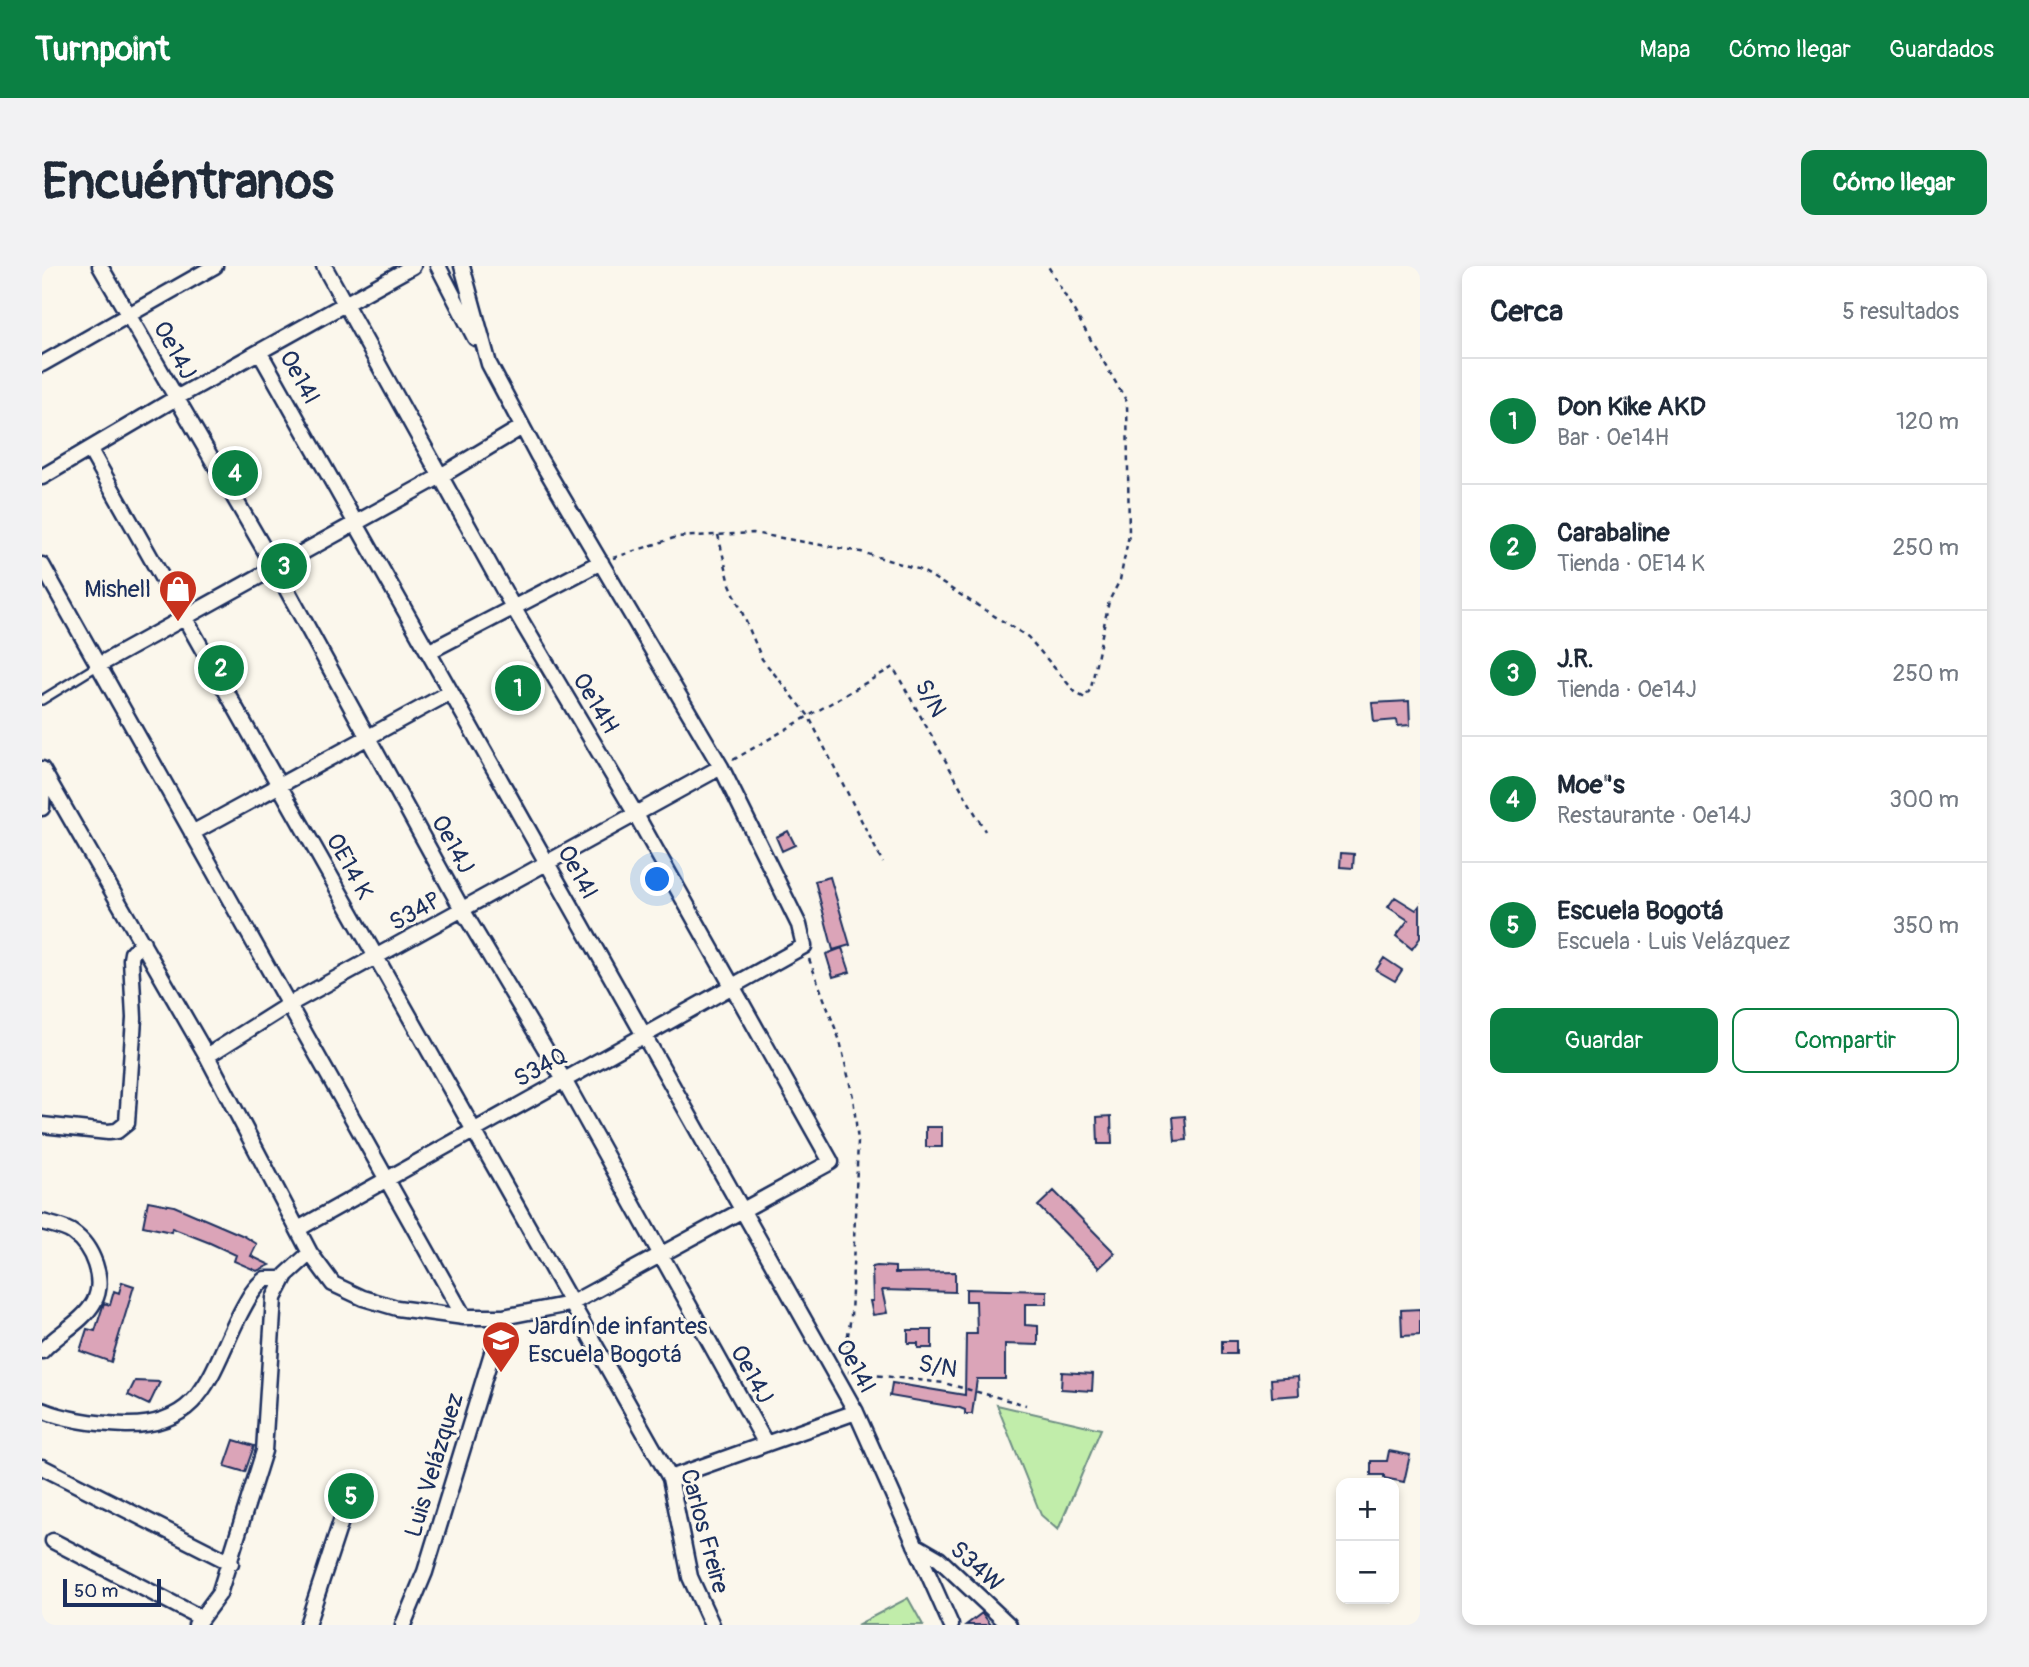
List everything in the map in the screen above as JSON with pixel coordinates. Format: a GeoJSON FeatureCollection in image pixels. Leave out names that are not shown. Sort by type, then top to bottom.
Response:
{"type":"FeatureCollection","features":[{"type":"Feature","properties":{"kind":"street","name":"Oe14J"},"geometry":{"type":"LineString","coordinates":[[100,266],[275,568],[463,911],[564,1080],[659,1256],[766,1444]]}},
{"type":"Feature","properties":{"kind":"street"},"geometry":{"type":"LineString","coordinates":[[42,364],[215,266]]}},
{"type":"Feature","properties":{"kind":"street","name":"Oe14H"},"geometry":{"type":"LineString","coordinates":[[324,266],[439,477],[635,813],[831,1162],[742,1210]]}},
{"type":"Feature","properties":{"kind":"street"},"geometry":{"type":"LineString","coordinates":[[42,477],[343,303],[413,266]]}},
{"type":"Feature","properties":{"kind":"street"},"geometry":{"type":"LineString","coordinates":[[438,266],[522,427],[721,767],[799,925],[804,946]]}},
{"type":"Feature","properties":{"kind":"street"},"geometry":{"type":"LineString","coordinates":[[462,266],[489,364]]}},
{"type":"Feature","properties":{"kind":"street","name":"Oe14I"},"geometry":{"type":"LineString","coordinates":[[260,353],[856,1412],[951,1625]]}},
{"type":"Feature","properties":{"kind":"street"},"geometry":{"type":"LineString","coordinates":[[97,666],[439,477],[522,427]]}},
{"type":"Feature","properties":{"kind":"street","name":"OE14 K"},"geometry":{"type":"LineString","coordinates":[[90,450],[570,1304]]}},
{"type":"Feature","properties":{"kind":"street"},"geometry":{"type":"LineString","coordinates":[[428,652],[601,562]]}},
{"type":"Feature","properties":{"kind":"street"},"geometry":{"type":"LineString","coordinates":[[42,565],[464,1317]]}},
{"type":"Feature","properties":{"kind":"street"},"geometry":{"type":"LineString","coordinates":[[192,833],[451,692]]}},
{"type":"Feature","properties":{"kind":"street","name":"S34P"},"geometry":{"type":"LineString","coordinates":[[207,1056],[288,1005],[721,767]]}},
{"type":"Feature","properties":{"kind":"street"},"geometry":{"type":"LineString","coordinates":[[42,808],[43,769]]}},
{"type":"Feature","properties":{"kind":"street"},"geometry":{"type":"LineString","coordinates":[[43,769],[207,1056],[310,1253],[333,1284],[363,1298],[397,1308],[464,1317],[503,1317],[570,1304],[742,1210]]}},
{"type":"Feature","properties":{"kind":"street"},"geometry":{"type":"LineString","coordinates":[[42,1125],[108,1132],[117,1131],[127,1124],[134,1018],[131,960],[132,953],[143,942]]}},
{"type":"Feature","properties":{"kind":"street","name":"S34Q"},"geometry":{"type":"LineString","coordinates":[[298,1228],[804,946]]}},
{"type":"Feature","properties":{"kind":"street"},"geometry":{"type":"LineString","coordinates":[[42,1222],[71,1231],[80,1239],[92,1258],[97,1280],[94,1302],[42,1351]]}},
{"type":"Feature","properties":{"kind":"street"},"geometry":{"type":"LineString","coordinates":[[54,1541],[199,1621],[219,1594],[231,1563],[264,1451],[274,1298],[284,1279],[310,1253]]}},
{"type":"Feature","properties":{"kind":"street"},"geometry":{"type":"LineString","coordinates":[[42,1409],[79,1421],[119,1425],[145,1424],[176,1415],[192,1404],[205,1387],[250,1295],[265,1279],[284,1279]]}},
{"type":"Feature","properties":{"kind":"street","name":"Carlos Freire"},"geometry":{"type":"LineString","coordinates":[[570,1304],[670,1478],[690,1577],[712,1625]]}},
{"type":"Feature","properties":{"kind":"street","name":"Luis Velázquez"},"geometry":{"type":"LineString","coordinates":[[403,1625],[425,1572],[503,1317]]}},
{"type":"Feature","properties":{"kind":"street"},"geometry":{"type":"LineString","coordinates":[[670,1478],[856,1412]]}},
{"type":"Feature","properties":{"kind":"street"},"geometry":{"type":"LineString","coordinates":[[42,1467],[231,1563]]}},
{"type":"Feature","properties":{"kind":"street"},"geometry":{"type":"LineString","coordinates":[[307,1625],[346,1507]]}},
{"type":"Feature","properties":{"kind":"street","name":"S34W"},"geometry":{"type":"LineString","coordinates":[[913,1544],[939,1559],[1009,1625]]}},
{"type":"Feature","properties":{"kind":"lane"},"geometry":{"type":"LineString","coordinates":[[42,700],[97,666]]}},
{"type":"Feature","properties":{"kind":"path"},"geometry":{"type":"LineString","coordinates":[[601,562],[677,537],[753,533],[860,552],[921,570],[1028,637],[1076,693],[1085,698],[1091,688],[1109,601],[1120,579],[1129,535],[1126,402],[1048,266]]}},
{"type":"Feature","properties":{"kind":"path"},"geometry":{"type":"LineString","coordinates":[[718,535],[730,584],[762,659],[808,715],[883,863]]}},
{"type":"Feature","properties":{"kind":"path","name":"S/N"},"geometry":{"type":"LineString","coordinates":[[721,767],[893,667],[985,831]]}},
{"type":"Feature","properties":{"kind":"path","name":"S/N"},"geometry":{"type":"LineString","coordinates":[[804,946],[840,1041],[853,1097],[858,1141],[851,1316],[842,1371],[944,1383],[1026,1405]]}},
{"type":"Feature","properties":{"kind":"green space"},"geometry":{"type":"Polygon","coordinates":[[[997,1405],[1101,1429],[1058,1530],[1041,1515],[997,1405]]]}},
{"type":"Feature","properties":{"kind":"green space"},"geometry":{"type":"Polygon","coordinates":[[[908,1598],[923,1625],[857,1625],[908,1598]]]}},
{"type":"Feature","properties":{"kind":"building"},"geometry":{"type":"Polygon","coordinates":[[[1409,701],[1410,725],[1398,726],[1397,720],[1374,722],[1372,703],[1409,701]]]}},
{"type":"Feature","properties":{"kind":"building"},"geometry":{"type":"Polygon","coordinates":[[[788,831],[795,845],[782,851],[776,837],[788,831]]]}},
{"type":"Feature","properties":{"kind":"building"},"geometry":{"type":"Polygon","coordinates":[[[1341,853],[1354,854],[1353,868],[1340,867],[1341,853]]]}},
{"type":"Feature","properties":{"kind":"building"},"geometry":{"type":"Polygon","coordinates":[[[830,877],[850,945],[833,950],[815,881],[830,877]]]}},
{"type":"Feature","properties":{"kind":"building"},"geometry":{"type":"Polygon","coordinates":[[[1395,897],[1416,910],[1420,905],[1420,938],[1412,949],[1396,936],[1408,920],[1388,907],[1395,897]]]}},
{"type":"Feature","properties":{"kind":"building"},"geometry":{"type":"Polygon","coordinates":[[[842,948],[850,972],[833,977],[826,954],[842,948]]]}},
{"type":"Feature","properties":{"kind":"building"},"geometry":{"type":"Polygon","coordinates":[[[1384,958],[1402,970],[1395,981],[1376,970],[1384,958]]]}},
{"type":"Feature","properties":{"kind":"building"},"geometry":{"type":"Polygon","coordinates":[[[1111,1116],[1112,1144],[1098,1144],[1097,1117],[1111,1116]]]}},
{"type":"Feature","properties":{"kind":"building"},"geometry":{"type":"Polygon","coordinates":[[[1185,1116],[1187,1140],[1175,1141],[1173,1117],[1185,1116]]]}},
{"type":"Feature","properties":{"kind":"building"},"geometry":{"type":"Polygon","coordinates":[[[926,1127],[942,1127],[942,1147],[926,1147],[926,1127]]]}},
{"type":"Feature","properties":{"kind":"building"},"geometry":{"type":"Polygon","coordinates":[[[1054,1191],[1115,1253],[1099,1268],[1038,1206],[1054,1191]]]}},
{"type":"Feature","properties":{"kind":"building"},"geometry":{"type":"Polygon","coordinates":[[[148,1201],[174,1206],[244,1236],[257,1244],[251,1256],[270,1265],[257,1271],[234,1261],[236,1255],[172,1228],[171,1232],[143,1226],[148,1201]]]}},
{"type":"Feature","properties":{"kind":"building"},"geometry":{"type":"Polygon","coordinates":[[[872,1267],[895,1267],[895,1273],[955,1272],[955,1292],[882,1290],[887,1313],[873,1315],[870,1301],[873,1301],[872,1267]]]}},
{"type":"Feature","properties":{"kind":"building"},"geometry":{"type":"Polygon","coordinates":[[[122,1282],[134,1286],[111,1362],[80,1351],[87,1329],[95,1331],[104,1303],[110,1305],[114,1291],[119,1293],[122,1282]]]}},
{"type":"Feature","properties":{"kind":"building"},"geometry":{"type":"Polygon","coordinates":[[[966,1289],[1047,1291],[1047,1304],[1025,1304],[1025,1325],[1038,1326],[1038,1345],[1005,1344],[1005,1379],[977,1379],[972,1414],[965,1414],[965,1410],[960,1408],[890,1396],[892,1383],[965,1395],[966,1334],[977,1334],[976,1301],[966,1301],[966,1289]]]}},
{"type":"Feature","properties":{"kind":"building"},"geometry":{"type":"Polygon","coordinates":[[[1420,1309],[1420,1335],[1402,1336],[1401,1310],[1420,1309]]]}},
{"type":"Feature","properties":{"kind":"building"},"geometry":{"type":"Polygon","coordinates":[[[908,1330],[932,1330],[932,1348],[918,1348],[918,1343],[908,1343],[908,1330]]]}},
{"type":"Feature","properties":{"kind":"building"},"geometry":{"type":"Polygon","coordinates":[[[1222,1341],[1236,1341],[1236,1354],[1222,1354],[1222,1341]]]}},
{"type":"Feature","properties":{"kind":"building"},"geometry":{"type":"Polygon","coordinates":[[[1062,1372],[1093,1374],[1092,1391],[1061,1389],[1062,1372]]]}},
{"type":"Feature","properties":{"kind":"building"},"geometry":{"type":"Polygon","coordinates":[[[1298,1377],[1299,1395],[1272,1397],[1271,1379],[1298,1377]]]}},
{"type":"Feature","properties":{"kind":"building"},"geometry":{"type":"Polygon","coordinates":[[[135,1381],[160,1382],[149,1405],[128,1395],[135,1381]]]}},
{"type":"Feature","properties":{"kind":"building"},"geometry":{"type":"Polygon","coordinates":[[[234,1440],[254,1446],[245,1472],[225,1466],[234,1440]]]}},
{"type":"Feature","properties":{"kind":"building"},"geometry":{"type":"Polygon","coordinates":[[[1389,1451],[1410,1455],[1404,1482],[1399,1481],[1399,1478],[1371,1475],[1371,1461],[1387,1461],[1389,1451]]]}},
{"type":"Feature","properties":{"kind":"building"},"geometry":{"type":"Polygon","coordinates":[[[982,1613],[991,1625],[966,1625],[982,1613]]]}},
{"type":"Feature","properties":{"kind":"place","name":"Moe\"s"},"geometry":{"type":"Point","coordinates":[235,473]}},
{"type":"Feature","properties":{"kind":"place","name":"J.R."},"geometry":{"type":"Point","coordinates":[284,566]}},
{"type":"Feature","properties":{"kind":"place","name":"Mishell"},"geometry":{"type":"Point","coordinates":[178,623]}},
{"type":"Feature","properties":{"kind":"place","name":"Carabaline"},"geometry":{"type":"Point","coordinates":[221,668]}},
{"type":"Feature","properties":{"kind":"place","name":"Don Kike AKD"},"geometry":{"type":"Point","coordinates":[518,688]}},
{"type":"Feature","properties":{"kind":"place","name":"Jardín de infantes Escuela Bogotá"},"geometry":{"type":"Point","coordinates":[501,1374]}},
{"type":"Feature","properties":{"kind":"place","name":"Escuela Bogotá"},"geometry":{"type":"Point","coordinates":[351,1496]}}]}
